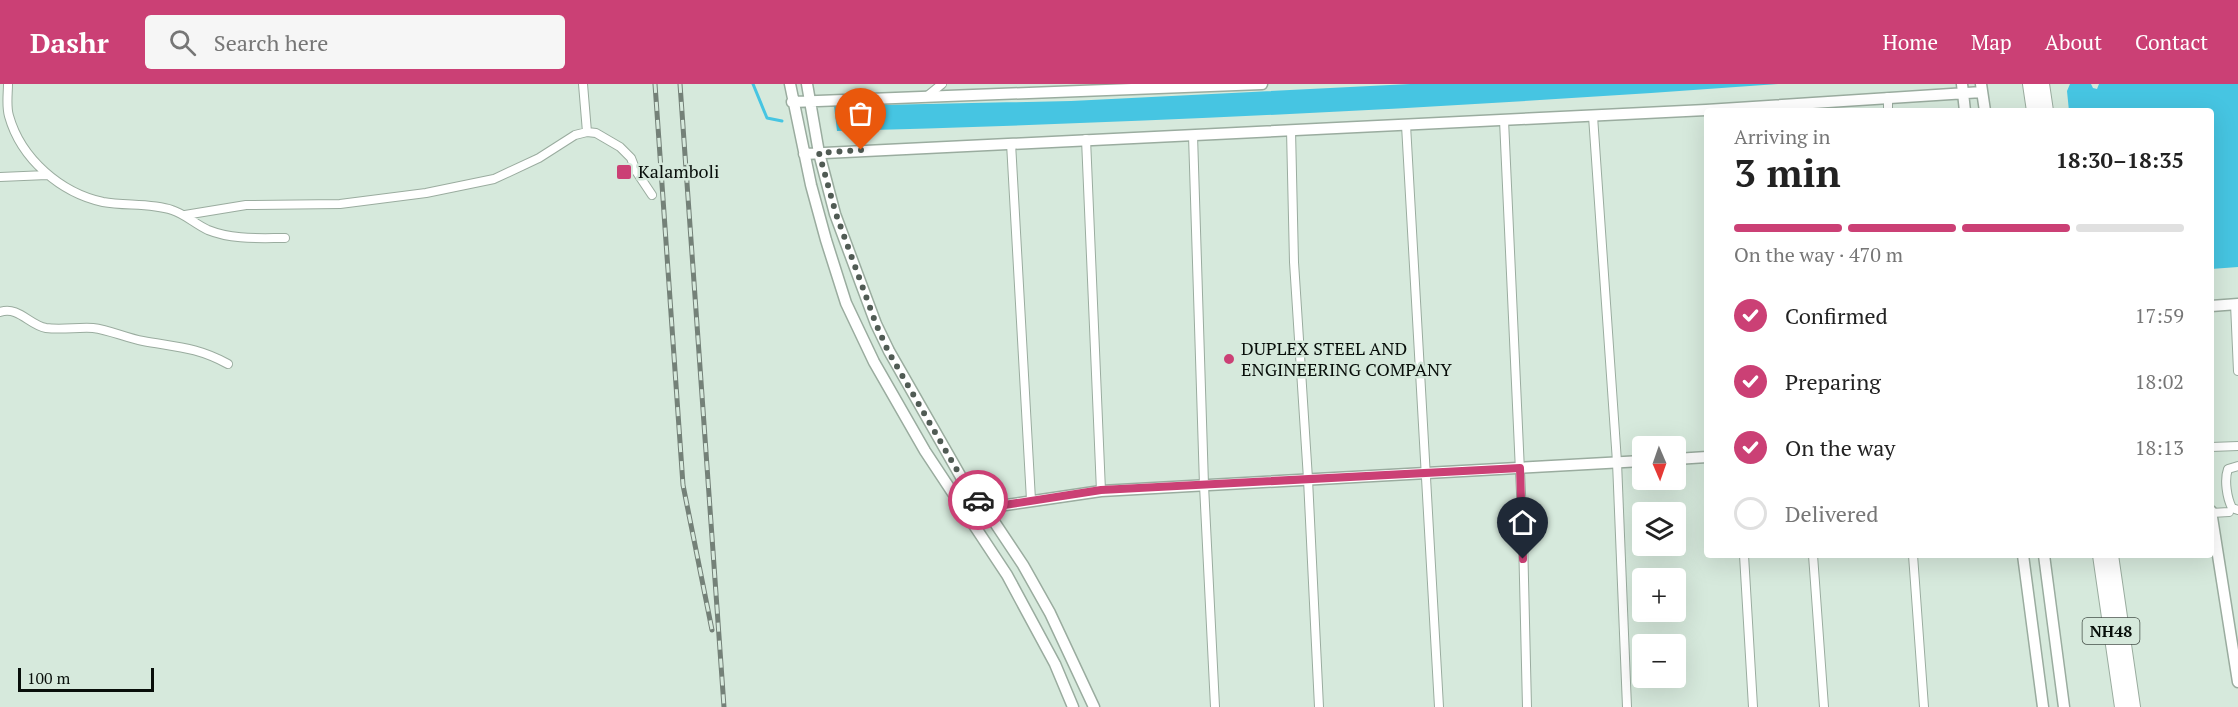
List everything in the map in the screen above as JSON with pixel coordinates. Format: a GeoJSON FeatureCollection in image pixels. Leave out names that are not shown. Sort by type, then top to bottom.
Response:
{"type":"FeatureCollection","features":[{"type":"Feature","properties":{"kind":"highway"},"geometry":{"type":"LineString","coordinates":[[2034,108],[2037,88]]}},
{"type":"Feature","properties":{"kind":"highway"},"geometry":{"type":"LineString","coordinates":[[2037,88],[2045,108]]}},
{"type":"Feature","properties":{"kind":"highway","name":"NH48"},"geometry":{"type":"LineString","coordinates":[[2100,558],[2122,707]]}},
{"type":"Feature","properties":{"kind":"highway","name":"NH48"},"geometry":{"type":"LineString","coordinates":[[2111,558],[2133,707]]}},
{"type":"Feature","properties":{"kind":"street"},"geometry":{"type":"LineString","coordinates":[[8,84],[8,114],[20,142],[48,175],[75,193],[93,199],[170,209],[207,229],[237,238],[285,238]]}},
{"type":"Feature","properties":{"kind":"street"},"geometry":{"type":"LineString","coordinates":[[583,84],[587,132]]}},
{"type":"Feature","properties":{"kind":"street"},"geometry":{"type":"LineString","coordinates":[[790,84],[803,152],[826,240],[846,303],[874,362],[925,451],[1008,575],[1055,664],[1073,707]]}},
{"type":"Feature","properties":{"kind":"street"},"geometry":{"type":"LineString","coordinates":[[807,84],[818,150],[836,214],[888,351],[965,484],[985,508],[1023,566],[1050,613],[1094,707]]}},
{"type":"Feature","properties":{"kind":"street"},"geometry":{"type":"LineString","coordinates":[[926,98],[942,84]]}},
{"type":"Feature","properties":{"kind":"street"},"geometry":{"type":"LineString","coordinates":[[1031,93],[1043,84]]}},
{"type":"Feature","properties":{"kind":"street"},"geometry":{"type":"LineString","coordinates":[[792,102],[810,107],[926,98],[1262,84]]}},
{"type":"Feature","properties":{"kind":"street"},"geometry":{"type":"LineString","coordinates":[[1962,88],[1965,108]]}},
{"type":"Feature","properties":{"kind":"street"},"geometry":{"type":"LineString","coordinates":[[1790,108],[1962,88],[1982,88],[1985,108]]}},
{"type":"Feature","properties":{"kind":"street"},"geometry":{"type":"LineString","coordinates":[[1888,97],[1888,108]]}},
{"type":"Feature","properties":{"kind":"street"},"geometry":{"type":"LineString","coordinates":[[803,152],[1704,111]]}},
{"type":"Feature","properties":{"kind":"street"},"geometry":{"type":"LineString","coordinates":[[1593,116],[1617,462],[1627,707]]}},
{"type":"Feature","properties":{"kind":"street"},"geometry":{"type":"LineString","coordinates":[[1504,120],[1520,468],[1527,707]]}},
{"type":"Feature","properties":{"kind":"street"},"geometry":{"type":"LineString","coordinates":[[1406,125],[1439,707]]}},
{"type":"Feature","properties":{"kind":"street"},"geometry":{"type":"LineString","coordinates":[[1291,130],[1294,262],[1308,479],[1319,707]]}},
{"type":"Feature","properties":{"kind":"street"},"geometry":{"type":"LineString","coordinates":[[184,215],[246,205],[340,204],[426,193],[494,179],[539,158],[575,135],[587,132],[596,133],[620,147],[631,158],[636,171],[652,195]]}},
{"type":"Feature","properties":{"kind":"street"},"geometry":{"type":"LineString","coordinates":[[1193,135],[1204,485],[1215,707]]}},
{"type":"Feature","properties":{"kind":"street"},"geometry":{"type":"LineString","coordinates":[[1086,140],[1101,490]]}},
{"type":"Feature","properties":{"kind":"street"},"geometry":{"type":"LineString","coordinates":[[1011,143],[1031,500]]}},
{"type":"Feature","properties":{"kind":"street"},"geometry":{"type":"LineString","coordinates":[[0,177],[48,175]]}},
{"type":"Feature","properties":{"kind":"street"},"geometry":{"type":"LineString","coordinates":[[2214,306],[2236,304],[2238,371]]}},
{"type":"Feature","properties":{"kind":"street"},"geometry":{"type":"LineString","coordinates":[[0,312],[12,310],[34,325],[47,328],[93,328],[144,341],[190,348],[228,364]]}},
{"type":"Feature","properties":{"kind":"street"},"geometry":{"type":"LineString","coordinates":[[2214,447],[2238,446]]}},
{"type":"Feature","properties":{"kind":"street"},"geometry":{"type":"LineString","coordinates":[[1686,458],[1704,457]]}},
{"type":"Feature","properties":{"kind":"street"},"geometry":{"type":"LineString","coordinates":[[965,511],[1101,490],[1632,461]]}},
{"type":"Feature","properties":{"kind":"street"},"geometry":{"type":"LineString","coordinates":[[2234,511],[2229,503],[2226,474],[2228,469],[2238,466]]}},
{"type":"Feature","properties":{"kind":"street"},"geometry":{"type":"LineString","coordinates":[[2214,512],[2234,511]]}},
{"type":"Feature","properties":{"kind":"street"},"geometry":{"type":"LineString","coordinates":[[2214,531],[2238,682]]}},
{"type":"Feature","properties":{"kind":"street"},"geometry":{"type":"LineString","coordinates":[[1744,558],[1753,707]]}},
{"type":"Feature","properties":{"kind":"street"},"geometry":{"type":"LineString","coordinates":[[1813,558],[1824,707]]}},
{"type":"Feature","properties":{"kind":"street"},"geometry":{"type":"LineString","coordinates":[[1913,558],[1924,707]]}},
{"type":"Feature","properties":{"kind":"street"},"geometry":{"type":"LineString","coordinates":[[2023,558],[2043,707]]}},
{"type":"Feature","properties":{"kind":"street"},"geometry":{"type":"LineString","coordinates":[[2044,558],[2064,707]]}},
{"type":"Feature","properties":{"kind":"water"},"geometry":{"type":"Polygon","coordinates":[[[1410,84],[1778,84],[1308,113],[1072,124],[837,131],[834,106],[1071,101],[1410,84]]]}},
{"type":"Feature","properties":{"kind":"water"},"geometry":{"type":"Polygon","coordinates":[[[2070,84],[2091,84],[2097,89],[2099,84],[2238,84],[2238,267],[2214,269],[2214,108],[2069,108],[2067,91],[2070,84]]]}},
{"type":"Feature","properties":{"kind":"waterway"},"geometry":{"type":"LineString","coordinates":[[753,84],[767,118],[782,121]]}},
{"type":"Feature","properties":{"kind":"railway"},"geometry":{"type":"LineString","coordinates":[[655,84],[683,485],[712,630]]}},
{"type":"Feature","properties":{"kind":"railway"},"geometry":{"type":"LineString","coordinates":[[680,84],[724,707]]}},
{"type":"Feature","properties":{"kind":"way so far"},"geometry":{"type":"LineString","coordinates":[[861,150],[819,153],[836,214],[888,351],[965,484],[978,500]]}},
{"type":"Feature","properties":{"kind":"place","name":"Kalamboli"},"geometry":{"type":"Point","coordinates":[624,172]}},
{"type":"Feature","properties":{"kind":"place","name":"DUPLEX STEEL AND ENGINEERING COMPANY"},"geometry":{"type":"Point","coordinates":[1229,359]}},
{"type":"Feature","properties":{"kind":"route"},"geometry":{"type":"LineString","coordinates":[[978,500],[985,508],[1101,490],[1520,468],[1523,559]]}}]}
